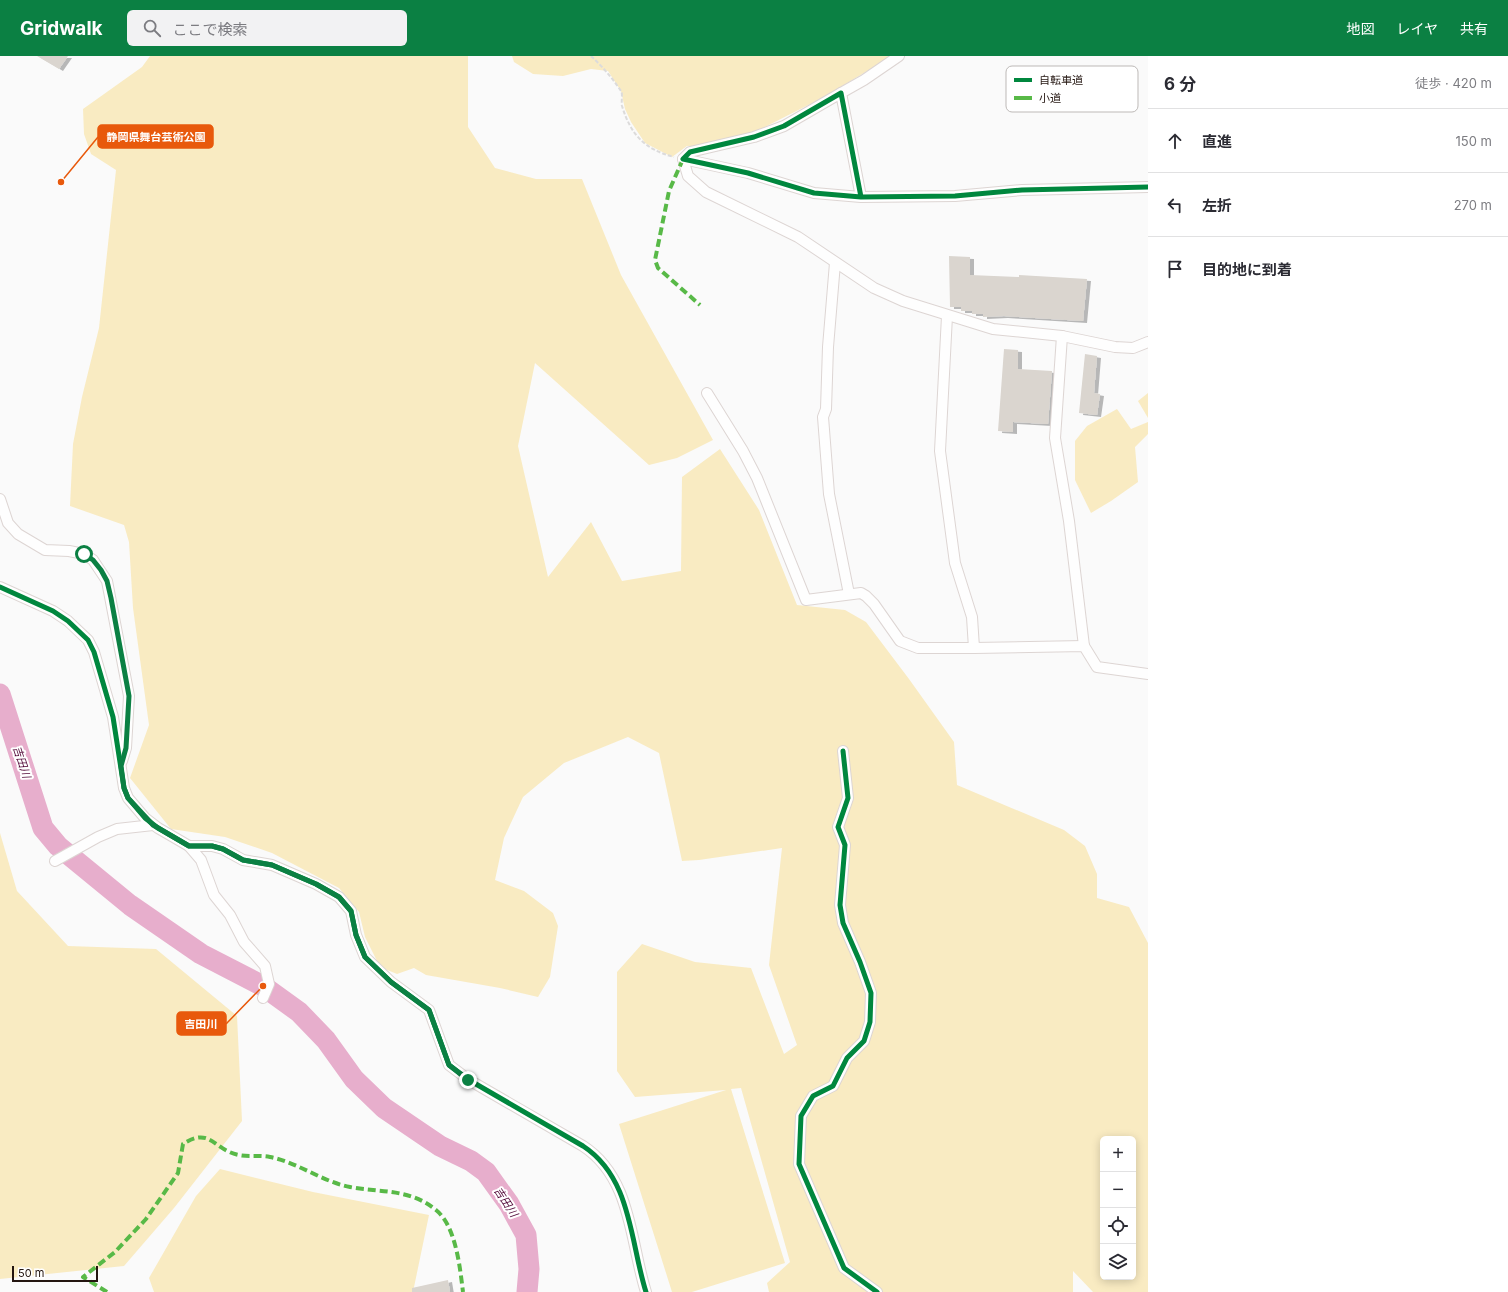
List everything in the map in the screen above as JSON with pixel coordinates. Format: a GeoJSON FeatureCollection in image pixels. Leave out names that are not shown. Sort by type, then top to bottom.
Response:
{"type":"FeatureCollection","features":[{"type":"Feature","properties":{"kind":"street"},"geometry":{"type":"LineString","coordinates":[[683,159],[690,152],[754,137],[784,126],[864,80],[899,56]]}},
{"type":"Feature","properties":{"kind":"street"},"geometry":{"type":"LineString","coordinates":[[841,93],[861,197]]}},
{"type":"Feature","properties":{"kind":"street"},"geometry":{"type":"LineString","coordinates":[[683,159],[748,173],[814,193],[861,197],[955,196],[1022,190],[1148,187]]}},
{"type":"Feature","properties":{"kind":"street"},"geometry":{"type":"LineString","coordinates":[[683,159],[688,176],[706,192],[798,237],[874,288],[903,301],[947,316],[993,329],[1062,336],[1115,347],[1132,348],[1148,342]]}},
{"type":"Feature","properties":{"kind":"street"},"geometry":{"type":"LineString","coordinates":[[835,263],[828,347],[826,410],[822,417],[830,494],[849,594]]}},
{"type":"Feature","properties":{"kind":"street"},"geometry":{"type":"LineString","coordinates":[[947,316],[940,451],[955,562],[972,617],[974,648]]}},
{"type":"Feature","properties":{"kind":"street"},"geometry":{"type":"LineString","coordinates":[[1062,336],[1055,438],[1069,521],[1084,646],[1097,667],[1148,674]]}},
{"type":"Feature","properties":{"kind":"street"},"geometry":{"type":"LineString","coordinates":[[707,393],[743,451],[757,478],[806,600],[861,593],[866,596],[900,641],[918,648],[1084,646]]}},
{"type":"Feature","properties":{"kind":"street"},"geometry":{"type":"LineString","coordinates":[[0,499],[8,523],[18,534],[45,550],[70,551],[84,554],[93,560],[107,581],[129,696],[126,748],[121,766]]}},
{"type":"Feature","properties":{"kind":"street"},"geometry":{"type":"LineString","coordinates":[[0,587],[53,611],[68,621],[88,640],[94,652],[113,717],[124,788],[128,798],[153,825],[189,846],[201,860],[214,894],[230,915],[244,942],[265,966],[268,984],[263,998]]}},
{"type":"Feature","properties":{"kind":"street"},"geometry":{"type":"LineString","coordinates":[[843,751],[848,798],[838,827],[845,845],[840,905],[842,924],[860,962],[871,993],[870,1022],[864,1041],[847,1058],[833,1086],[813,1096],[801,1116],[799,1164],[844,1268],[877,1292]]}},
{"type":"Feature","properties":{"kind":"street"},"geometry":{"type":"LineString","coordinates":[[55,860],[98,837],[117,829],[153,825]]}},
{"type":"Feature","properties":{"kind":"street"},"geometry":{"type":"LineString","coordinates":[[189,846],[212,846],[223,849],[243,860],[272,865],[316,884],[339,897],[351,911],[358,941],[365,957],[391,982],[429,1010],[449,1065],[468,1080],[591,1151],[604,1165],[618,1187],[624,1203],[646,1292]]}},
{"type":"Feature","properties":{"kind":"path"},"geometry":{"type":"LineString","coordinates":[[591,56],[601,65],[621,91],[621,103],[626,119],[630,129],[638,138],[659,153],[683,159]]}},
{"type":"Feature","properties":{"kind":"shaded area"},"geometry":{"type":"Polygon","coordinates":[[[150,56],[468,56],[468,127],[495,168],[536,179],[582,179],[621,275],[713,440],[677,458],[649,465],[535,363],[518,446],[548,577],[591,522],[622,581],[681,571],[682,477],[720,449],[759,510],[797,605],[845,610],[866,622],[954,742],[957,785],[1064,830],[1085,846],[1097,874],[1097,898],[1129,907],[1148,943],[1148,1292],[1093,1292],[1073,1271],[1073,1292],[769,1292],[767,1283],[790,1262],[741,1088],[731,1089],[785,1263],[692,1292],[672,1292],[619,1124],[726,1090],[635,1097],[617,1071],[617,972],[642,944],[695,962],[751,968],[784,1054],[797,1045],[769,965],[782,848],[682,861],[659,753],[628,737],[564,763],[523,797],[504,838],[495,880],[524,891],[553,913],[558,926],[550,977],[538,997],[500,988],[426,975],[414,968],[397,974],[380,967],[365,937],[359,912],[339,888],[272,853],[225,837],[171,829],[130,778],[149,725],[133,608],[129,542],[124,525],[70,506],[73,444],[82,397],[99,328],[116,170],[91,154],[84,134],[83,109],[142,67],[150,56]]]}},
{"type":"Feature","properties":{"kind":"shaded area"},"geometry":{"type":"Polygon","coordinates":[[[512,56],[892,56],[824,97],[745,137],[702,146],[687,146],[672,157],[645,143],[631,122],[625,109],[621,91],[608,71],[591,69],[563,76],[533,74],[514,62],[512,56]]]}},
{"type":"Feature","properties":{"kind":"shaded area"},"geometry":{"type":"Polygon","coordinates":[[[1148,393],[1148,418],[1138,401],[1148,393]]]}},
{"type":"Feature","properties":{"kind":"shaded area"},"geometry":{"type":"Polygon","coordinates":[[[1117,409],[1131,429],[1148,422],[1148,434],[1135,447],[1138,482],[1091,513],[1075,480],[1075,441],[1087,426],[1117,409]]]}},
{"type":"Feature","properties":{"kind":"shaded area"},"geometry":{"type":"Polygon","coordinates":[[[0,833],[17,891],[68,946],[156,949],[237,1016],[242,1121],[174,1208],[124,1266],[0,1279],[0,833]]]}},
{"type":"Feature","properties":{"kind":"shaded area"},"geometry":{"type":"Polygon","coordinates":[[[220,1169],[313,1192],[429,1215],[413,1292],[154,1292],[149,1278],[196,1196],[220,1169]]]}},
{"type":"Feature","properties":{"kind":"building"},"geometry":{"type":"Polygon","coordinates":[[[37,56],[68,56],[59,69],[37,56]]]}},
{"type":"Feature","properties":{"kind":"building"},"geometry":{"type":"Polygon","coordinates":[[[949,256],[970,257],[970,275],[1019,277],[1019,275],[1087,279],[1083,321],[1004,316],[983,317],[983,314],[972,314],[972,311],[961,311],[961,307],[950,307],[949,256]]]}},
{"type":"Feature","properties":{"kind":"building"},"geometry":{"type":"Polygon","coordinates":[[[1004,349],[1018,350],[1018,369],[1052,371],[1048,424],[1013,422],[1013,432],[998,431],[1004,349]]]}},
{"type":"Feature","properties":{"kind":"building"},"geometry":{"type":"Polygon","coordinates":[[[1085,354],[1097,356],[1094,393],[1100,394],[1097,415],[1079,413],[1085,354]]]}},
{"type":"Feature","properties":{"kind":"building"},"geometry":{"type":"Polygon","coordinates":[[[448,1280],[450,1292],[412,1292],[412,1288],[448,1280]]]}},
{"type":"Feature","properties":{"kind":"waterway","name":"吉田川"},"geometry":{"type":"LineString","coordinates":[[0,694],[43,828],[58,846],[130,905],[201,954],[263,986],[299,1012],[326,1040],[354,1079],[384,1108],[440,1146],[471,1161],[486,1172],[509,1204],[526,1235],[529,1269],[527,1292]]}},
{"type":"Feature","properties":{"kind":"marked path"},"geometry":{"type":"LineString","coordinates":[[683,159],[669,191],[655,260],[658,268],[700,305]]}},
{"type":"Feature","properties":{"kind":"marked path"},"geometry":{"type":"LineString","coordinates":[[107,1292],[83,1277],[115,1252],[146,1219],[178,1173],[183,1144],[200,1137],[206,1138],[223,1149],[239,1155],[266,1156],[290,1163],[320,1177],[350,1187],[394,1192],[416,1198],[426,1203],[443,1217],[453,1237],[463,1292]]}},
{"type":"Feature","properties":{"kind":"cycle path"},"geometry":{"type":"LineString","coordinates":[[861,197],[841,93],[784,126],[754,137],[690,152],[683,159],[748,173],[814,193],[861,197],[955,196],[1022,190],[1148,187]]}},
{"type":"Feature","properties":{"kind":"cycle path"},"geometry":{"type":"LineString","coordinates":[[0,587],[53,611],[68,621],[88,640],[94,652],[113,717],[124,788],[128,798],[145,818],[158,828],[189,846],[212,846],[223,849],[243,860],[272,865],[316,884],[339,897],[351,911],[356,935],[365,957],[391,982],[429,1010],[449,1065],[469,1080],[583,1146],[599,1159],[611,1175],[627,1212],[646,1292]]}},
{"type":"Feature","properties":{"kind":"cycle path"},"geometry":{"type":"LineString","coordinates":[[843,751],[848,798],[838,827],[845,845],[840,905],[843,923],[860,962],[871,993],[870,1022],[864,1041],[847,1058],[833,1086],[813,1096],[801,1116],[799,1164],[844,1268],[877,1292]]}},
{"type":"Feature","properties":{"kind":"place","name":"静岡県舞台芸術公園"},"geometry":{"type":"Point","coordinates":[61,182]}},
{"type":"Feature","properties":{"kind":"place","name":"吉田川"},"geometry":{"type":"Point","coordinates":[263,986]}},
{"type":"Feature","properties":{"kind":"route"},"geometry":{"type":"LineString","coordinates":[[84,554],[93,560],[107,581],[129,696],[126,748],[121,766],[124,788],[128,798],[153,825],[189,846],[212,846],[223,849],[243,860],[272,865],[325,888],[339,897],[351,911],[356,935],[360,948],[365,957],[391,982],[429,1010],[449,1065],[468,1080]]}}]}
